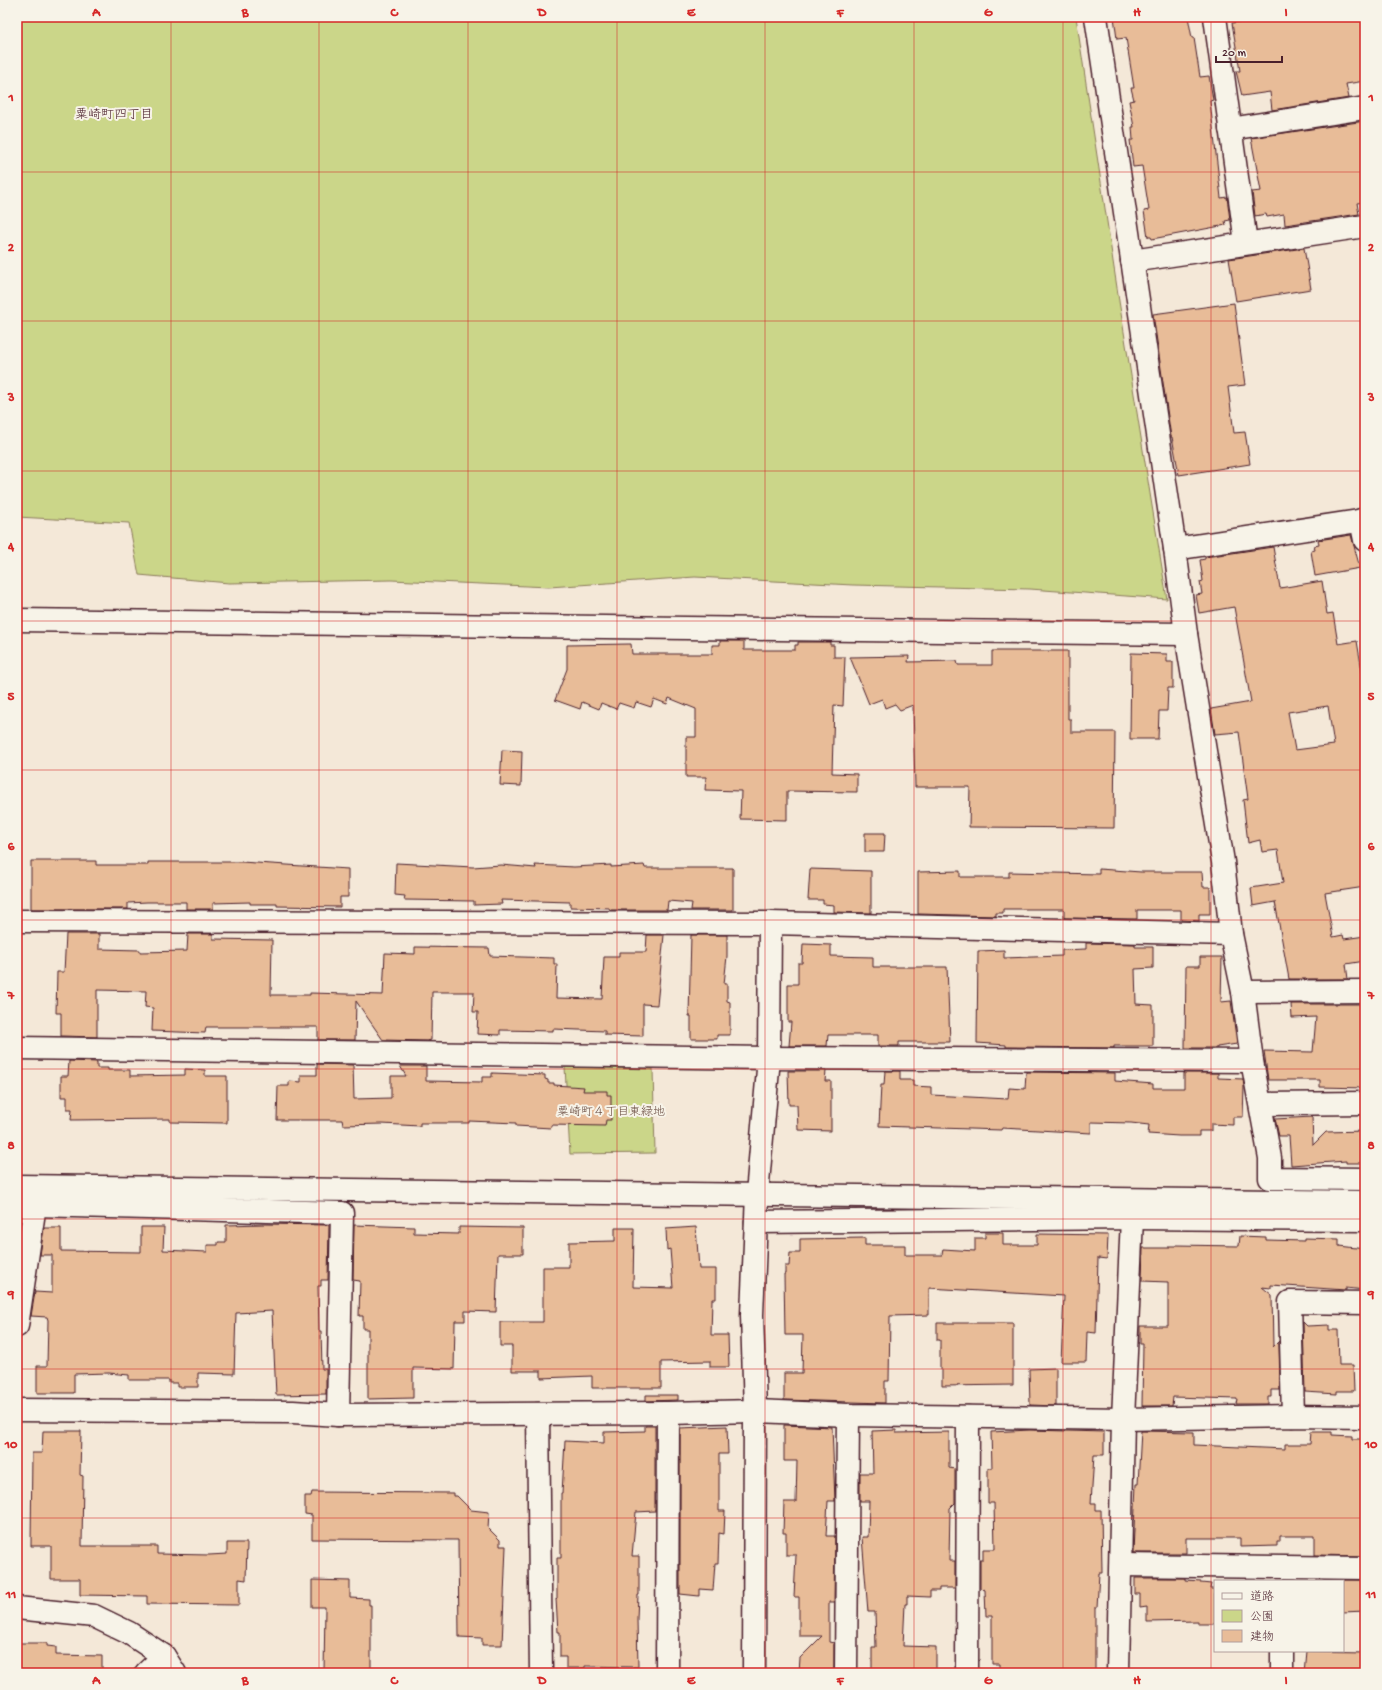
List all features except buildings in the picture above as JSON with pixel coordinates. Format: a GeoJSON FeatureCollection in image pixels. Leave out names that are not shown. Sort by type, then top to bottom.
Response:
{"type":"FeatureCollection","features":[{"type":"Feature","properties":{"kind":"street"},"geometry":{"type":"LineString","coordinates":[[1096,17],[1175,549],[1186,634],[1223,862],[1231,934],[1244,992],[1252,1061],[1270,1158],[1270,1178],[1365,1179]]}},
{"type":"Feature","properties":{"kind":"street"},"geometry":{"type":"LineString","coordinates":[[1215,17],[1246,243]]}},
{"type":"Feature","properties":{"kind":"street"},"geometry":{"type":"LineString","coordinates":[[1230,129],[1365,108]]}},
{"type":"Feature","properties":{"kind":"street"},"geometry":{"type":"LineString","coordinates":[[1132,261],[1365,226]]}},
{"type":"Feature","properties":{"kind":"street"},"geometry":{"type":"LineString","coordinates":[[1175,549],[1364,527]]}},
{"type":"Feature","properties":{"kind":"street"},"geometry":{"type":"LineString","coordinates":[[17,620],[1186,634]]}},
{"type":"Feature","properties":{"kind":"street"},"geometry":{"type":"LineString","coordinates":[[17,921],[770,923],[1231,934]]}},
{"type":"Feature","properties":{"kind":"street"},"geometry":{"type":"LineString","coordinates":[[754,1673],[755,1411],[752,1315],[757,1194],[769,1058],[770,923]]}},
{"type":"Feature","properties":{"kind":"street"},"geometry":{"type":"LineString","coordinates":[[1244,992],[1365,991]]}},
{"type":"Feature","properties":{"kind":"street"},"geometry":{"type":"LineString","coordinates":[[17,1048],[769,1058],[1252,1061]]}},
{"type":"Feature","properties":{"kind":"street"},"geometry":{"type":"LineString","coordinates":[[1261,1104],[1365,1103]]}},
{"type":"Feature","properties":{"kind":"street"},"geometry":{"type":"LineString","coordinates":[[17,1186],[1365,1202]]}},
{"type":"Feature","properties":{"kind":"street"},"geometry":{"type":"LineString","coordinates":[[17,1326],[26,1205],[342,1213],[338,1415]]}},
{"type":"Feature","properties":{"kind":"street"},"geometry":{"type":"LineString","coordinates":[[756,1222],[1132,1218],[1365,1220]]}},
{"type":"Feature","properties":{"kind":"street"},"geometry":{"type":"LineString","coordinates":[[1118,1673],[1123,1419],[1132,1218]]}},
{"type":"Feature","properties":{"kind":"street"},"geometry":{"type":"LineString","coordinates":[[1293,1416],[1290,1302],[1365,1303]]}},
{"type":"Feature","properties":{"kind":"street"},"geometry":{"type":"LineString","coordinates":[[17,1410],[293,1412],[338,1415],[755,1411],[848,1415],[1123,1419],[1293,1416],[1365,1417]]}},
{"type":"Feature","properties":{"kind":"street"},"geometry":{"type":"LineString","coordinates":[[667,1673],[668,1413]]}},
{"type":"Feature","properties":{"kind":"street"},"geometry":{"type":"LineString","coordinates":[[538,1414],[541,1673]]}},
{"type":"Feature","properties":{"kind":"street"},"geometry":{"type":"LineString","coordinates":[[846,1673],[848,1415]]}},
{"type":"Feature","properties":{"kind":"street"},"geometry":{"type":"LineString","coordinates":[[967,1673],[968,1417]]}},
{"type":"Feature","properties":{"kind":"street"},"geometry":{"type":"LineString","coordinates":[[1121,1565],[1281,1574],[1365,1568]]}},
{"type":"Feature","properties":{"kind":"street"},"geometry":{"type":"LineString","coordinates":[[17,1608],[94,1616],[129,1632],[169,1665]]}},
{"type":"Feature","properties":{"kind":"street"},"geometry":{"type":"LineString","coordinates":[[1282,1652],[1282,1673]]}},
{"type":"Feature","properties":{"kind":"street"},"geometry":{"type":"LineString","coordinates":[[146,1673],[169,1665]]}},
{"type":"Feature","properties":{"kind":"green space"},"geometry":{"type":"Polygon","coordinates":[[[17,17],[1076,17],[1119,301],[1167,599],[1030,589],[853,585],[695,577],[549,587],[391,580],[229,583],[139,575],[129,523],[17,517],[17,17]]]}},
{"type":"Feature","properties":{"kind":"green space","name":"粟崎町４丁目東緑地"},"geometry":{"type":"Polygon","coordinates":[[[565,1067],[653,1069],[655,1153],[570,1154],[565,1067]]]}},
{"type":"Feature","properties":{"kind":"district","name":"粟崎町四丁目"},"geometry":{"type":"Point","coordinates":[114,113]}}]}
